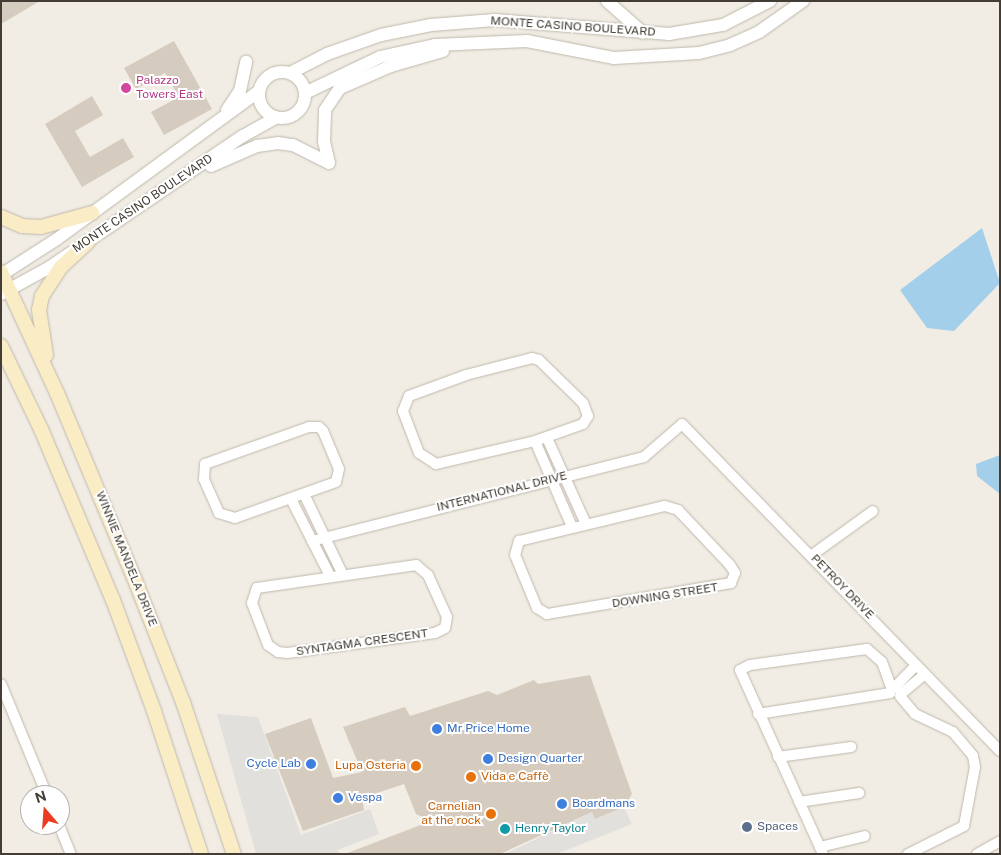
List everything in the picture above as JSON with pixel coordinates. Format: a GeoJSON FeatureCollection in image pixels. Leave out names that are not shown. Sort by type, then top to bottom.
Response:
{"type":"FeatureCollection","features":[{"type":"Feature","properties":{"kind":"main road"},"geometry":{"type":"LineString","coordinates":[[1,217],[22,226],[41,227],[92,213]]}},
{"type":"Feature","properties":{"kind":"main road"},"geometry":{"type":"LineString","coordinates":[[57,393],[46,358],[39,310],[48,283],[60,268],[88,242]]}},
{"type":"Feature","properties":{"kind":"main road","name":"WINNIE MANDELA DRIVE"},"geometry":{"type":"LineString","coordinates":[[2,274],[6,292],[57,393],[183,702],[234,854]]}},
{"type":"Feature","properties":{"kind":"main road"},"geometry":{"type":"LineString","coordinates":[[1,346],[113,600],[154,711],[202,854]]}},
{"type":"Feature","properties":{"kind":"main road"},"geometry":{"type":"LineString","coordinates":[[1,357],[12,368]]}},
{"type":"Feature","properties":{"kind":"street"},"geometry":{"type":"LineString","coordinates":[[607,1],[643,33]]}},
{"type":"Feature","properties":{"kind":"street","name":"MONTE CASINO BOULEVARD"},"geometry":{"type":"LineString","coordinates":[[290,73],[327,54],[381,35],[431,25],[495,20],[669,34],[723,25],[770,1]]}},
{"type":"Feature","properties":{"kind":"street","name":"MONTE CASINO BOULEVARD"},"geometry":{"type":"LineString","coordinates":[[305,93],[380,57],[435,45],[545,43],[614,58],[699,53],[730,45],[759,32],[803,1]]}},
{"type":"Feature","properties":{"kind":"street"},"geometry":{"type":"LineString","coordinates":[[179,180],[257,146],[278,142],[300,148],[329,163],[324,142],[325,110],[340,88],[391,66],[472,43]]}},
{"type":"Feature","properties":{"kind":"street"},"geometry":{"type":"LineString","coordinates":[[210,128],[237,96],[246,62]]}},
{"type":"Feature","properties":{"kind":"street"},"geometry":{"type":"LineString","coordinates":[[278,72],[290,73],[302,82],[305,93],[298,113],[284,119],[276,118],[261,106],[258,92],[268,76],[278,72]]}},
{"type":"Feature","properties":{"kind":"street","name":"MONTE CASINO BOULEVARD"},"geometry":{"type":"LineString","coordinates":[[2,274],[92,213],[258,92]]}},
{"type":"Feature","properties":{"kind":"street","name":"MONTE CASINO BOULEVARD"},"geometry":{"type":"LineString","coordinates":[[6,292],[88,242],[179,180],[276,118]]}},
{"type":"Feature","properties":{"kind":"street"},"geometry":{"type":"LineString","coordinates":[[532,358],[539,360],[566,384],[588,411],[586,422],[580,427],[547,438],[436,464],[419,453],[405,422],[402,406],[409,396],[418,392],[511,360],[532,358]]}},
{"type":"Feature","properties":{"kind":"street","name":"INTERNATIONAL DRIVE"},"geometry":{"type":"LineString","coordinates":[[312,541],[324,536],[644,457],[682,424]]}},
{"type":"Feature","properties":{"kind":"street","name":"PETROY DRIVE"},"geometry":{"type":"LineString","coordinates":[[682,424],[1000,751]]}},
{"type":"Feature","properties":{"kind":"street"},"geometry":{"type":"LineString","coordinates":[[309,427],[319,427],[334,452],[339,476],[333,485],[304,494],[235,518],[224,516],[219,513],[207,488],[203,467],[218,457],[309,427]]}},
{"type":"Feature","properties":{"kind":"street"},"geometry":{"type":"LineString","coordinates":[[547,438],[586,524]]}},
{"type":"Feature","properties":{"kind":"street"},"geometry":{"type":"LineString","coordinates":[[535,441],[572,527]]}},
{"type":"Feature","properties":{"kind":"street"},"geometry":{"type":"LineString","coordinates":[[304,494],[343,575]]}},
{"type":"Feature","properties":{"kind":"street"},"geometry":{"type":"LineString","coordinates":[[291,499],[330,576]]}},
{"type":"Feature","properties":{"kind":"street","name":"DOWNING STREET"},"geometry":{"type":"LineString","coordinates":[[672,507],[730,565],[734,579],[727,586],[544,613],[536,604],[515,555],[516,545],[524,539],[586,524],[672,507]]}},
{"type":"Feature","properties":{"kind":"street"},"geometry":{"type":"LineString","coordinates":[[812,556],[873,511]]}},
{"type":"Feature","properties":{"kind":"street","name":"SYNTAGMA CRESCENT"},"geometry":{"type":"LineString","coordinates":[[409,565],[420,567],[428,575],[447,624],[435,632],[288,653],[271,649],[252,604],[254,592],[265,585],[343,575],[409,565]]}},
{"type":"Feature","properties":{"kind":"street"},"geometry":{"type":"LineString","coordinates":[[865,836],[822,851],[739,672],[750,665],[867,649],[882,662],[895,692],[914,714],[953,732],[970,751],[975,767],[964,826],[908,854]]}},
{"type":"Feature","properties":{"kind":"street"},"geometry":{"type":"LineString","coordinates":[[895,692],[916,665]]}},
{"type":"Feature","properties":{"kind":"street"},"geometry":{"type":"LineString","coordinates":[[758,714],[895,692],[925,674]]}},
{"type":"Feature","properties":{"kind":"street"},"geometry":{"type":"LineString","coordinates":[[1,684],[43,785]]}},
{"type":"Feature","properties":{"kind":"street"},"geometry":{"type":"LineString","coordinates":[[778,757],[850,747]]}},
{"type":"Feature","properties":{"kind":"street"},"geometry":{"type":"LineString","coordinates":[[800,802],[859,793]]}},
{"type":"Feature","properties":{"kind":"street"},"geometry":{"type":"LineString","coordinates":[[64,835],[71,854]]}},
{"type":"Feature","properties":{"kind":"street"},"geometry":{"type":"LineString","coordinates":[[977,854],[1000,841]]}},
{"type":"Feature","properties":{"kind":"shaded area"},"geometry":{"type":"Polygon","coordinates":[[[217,714],[258,717],[301,835],[370,809],[379,834],[337,850],[340,854],[256,854],[217,714]]]}},
{"type":"Feature","properties":{"kind":"shaded area"},"geometry":{"type":"Polygon","coordinates":[[[624,807],[632,824],[557,854],[505,854],[592,812],[596,819],[624,807]]]}},
{"type":"Feature","properties":{"kind":"water"},"geometry":{"type":"Polygon","coordinates":[[[982,228],[1000,283],[954,331],[927,328],[900,290],[982,228]]]}},
{"type":"Feature","properties":{"kind":"water"},"geometry":{"type":"Polygon","coordinates":[[[1000,455],[1000,494],[977,476],[976,464],[1000,455]]]}},
{"type":"Feature","properties":{"kind":"building"},"geometry":{"type":"Polygon","coordinates":[[[1,1],[40,1],[1,24],[1,1]]]}},
{"type":"Feature","properties":{"kind":"building"},"geometry":{"type":"Polygon","coordinates":[[[174,41],[212,109],[164,135],[151,112],[179,97],[165,73],[136,89],[124,68],[174,41]]]}},
{"type":"Feature","properties":{"kind":"building"},"geometry":{"type":"Polygon","coordinates":[[[92,96],[103,115],[75,131],[90,157],[123,138],[134,157],[82,187],[45,124],[92,96]]]}},
{"type":"Feature","properties":{"kind":"building","name":"Design Quarter"},"geometry":{"type":"Polygon","coordinates":[[[590,675],[632,794],[624,807],[595,819],[592,812],[500,854],[345,854],[431,821],[416,814],[404,784],[362,798],[364,810],[303,831],[265,734],[311,718],[333,778],[362,772],[343,727],[405,707],[410,716],[488,691],[497,695],[534,680],[538,684],[590,675]]]}},
{"type":"Feature","properties":{"kind":"place","name":"Palazzo Towers East"},"geometry":{"type":"Point","coordinates":[126,88]}},
{"type":"Feature","properties":{"kind":"place","name":"Mr Price Home"},"geometry":{"type":"Point","coordinates":[437,729]}},
{"type":"Feature","properties":{"kind":"place","name":"Design Quarter"},"geometry":{"type":"Point","coordinates":[488,759]}},
{"type":"Feature","properties":{"kind":"place","name":"Cycle Lab"},"geometry":{"type":"Point","coordinates":[311,764]}},
{"type":"Feature","properties":{"kind":"place","name":"Lupa Osteria"},"geometry":{"type":"Point","coordinates":[416,766]}},
{"type":"Feature","properties":{"kind":"place","name":"Vida e Caffè"},"geometry":{"type":"Point","coordinates":[471,777]}},
{"type":"Feature","properties":{"kind":"place","name":"Vespa"},"geometry":{"type":"Point","coordinates":[338,798]}},
{"type":"Feature","properties":{"kind":"place","name":"Boardmans"},"geometry":{"type":"Point","coordinates":[562,804]}},
{"type":"Feature","properties":{"kind":"place","name":"Carnelian at the rock"},"geometry":{"type":"Point","coordinates":[491,814]}},
{"type":"Feature","properties":{"kind":"place","name":"Spaces"},"geometry":{"type":"Point","coordinates":[747,827]}},
{"type":"Feature","properties":{"kind":"place","name":"Henry Taylor"},"geometry":{"type":"Point","coordinates":[505,829]}}]}
